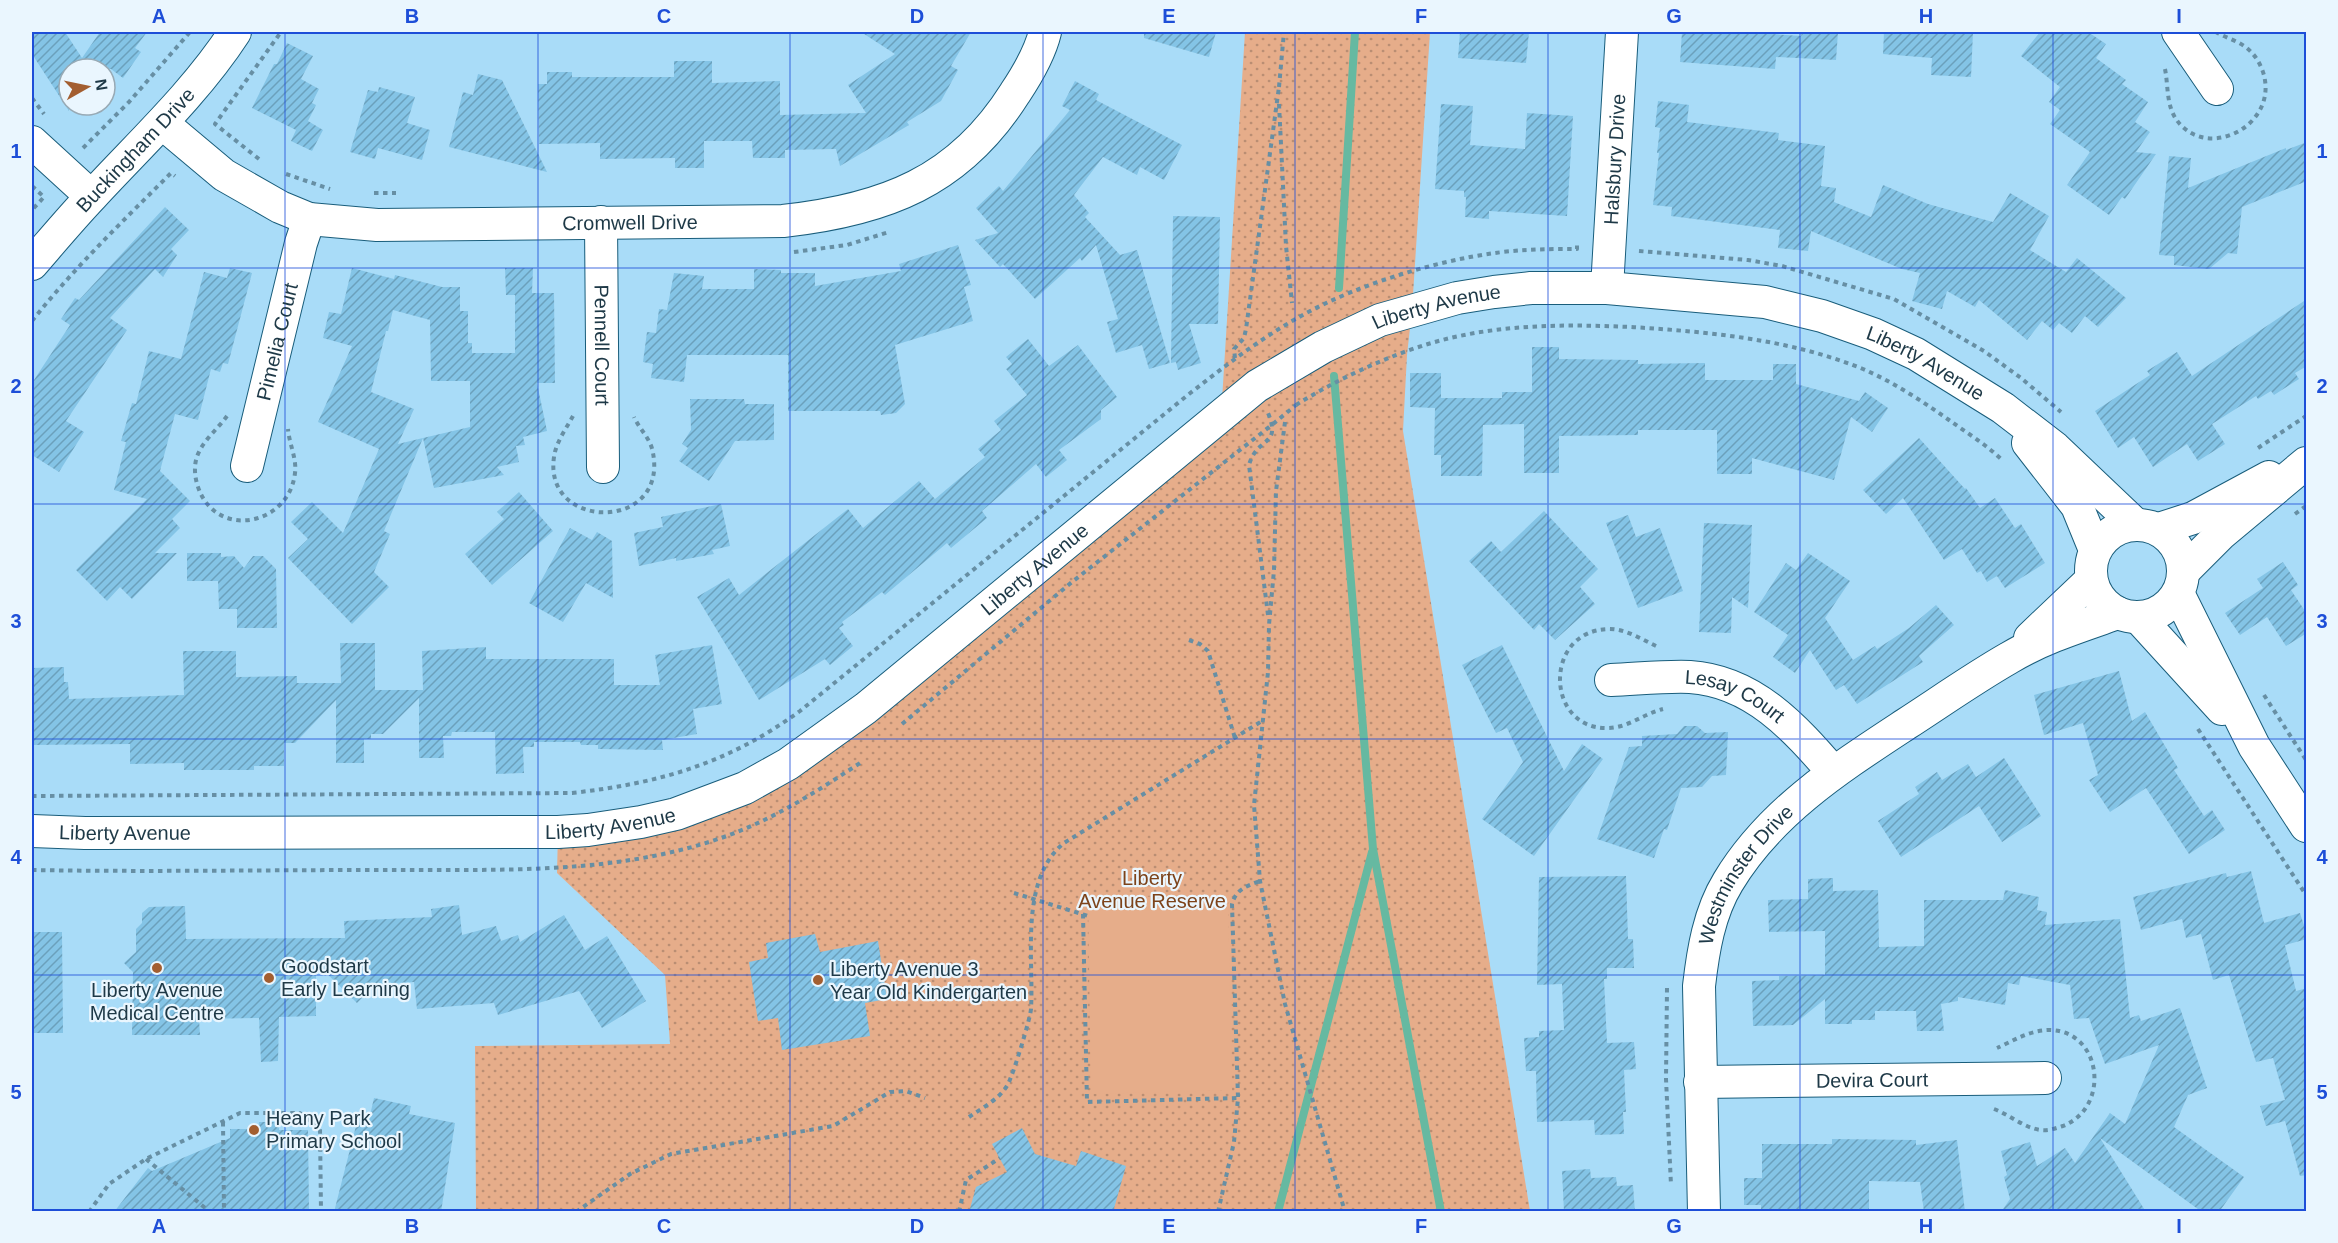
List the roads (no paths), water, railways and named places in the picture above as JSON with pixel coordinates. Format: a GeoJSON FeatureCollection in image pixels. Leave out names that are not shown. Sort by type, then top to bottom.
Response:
{"type":"FeatureCollection","features":[{"type":"Feature","properties":{"kind":"street","name":"Buckingham Drive"},"geometry":{"type":"LineString","coordinates":[[32,264],[91,196],[162,123],[223,50],[235,32]]}},
{"type":"Feature","properties":{"kind":"street","name":"Cromwell Drive"},"geometry":{"type":"LineString","coordinates":[[162,123],[224,175],[280,207],[309,219],[377,225],[783,221],[848,212],[898,195],[923,183],[947,167],[988,130],[1020,86],[1045,32]]}},
{"type":"Feature","properties":{"kind":"street","name":"Halsbury Drive"},"geometry":{"type":"LineString","coordinates":[[1607,288],[1622,32]]}},
{"type":"Feature","properties":{"kind":"street"},"geometry":{"type":"LineString","coordinates":[[2178,32],[2217,89]]}},
{"type":"Feature","properties":{"kind":"street"},"geometry":{"type":"LineString","coordinates":[[32,142],[91,196]]}},
{"type":"Feature","properties":{"kind":"street","name":"Pimelia Court"},"geometry":{"type":"LineString","coordinates":[[247,466],[301,243],[309,219]]}},
{"type":"Feature","properties":{"kind":"street","name":"Pennell Court"},"geometry":{"type":"LineString","coordinates":[[602,222],[603,467]]}},
{"type":"Feature","properties":{"kind":"street","name":"Liberty Avenue"},"geometry":{"type":"LineString","coordinates":[[33,832],[588,830],[641,822],[711,802],[745,788],[788,764],[866,708],[1255,388],[1291,364],[1352,332],[1412,310],[1457,298],[1513,290],[1569,286],[1765,302],[1822,316],[1873,334],[1916,354],[2003,408],[2055,448],[2147,527]]}},
{"type":"Feature","properties":{"kind":"street","name":"Liberty Avenue"},"geometry":{"type":"LineString","coordinates":[[2003,408],[2040,461],[2077,506],[2093,565]]}},
{"type":"Feature","properties":{"kind":"street"},"geometry":{"type":"LineString","coordinates":[[2307,458],[2193,518],[2113,531],[2104,539],[2093,565],[2097,595],[2107,606],[2129,616],[2179,660],[2254,746],[2307,826]]}},
{"type":"Feature","properties":{"kind":"street"},"geometry":{"type":"LineString","coordinates":[[2129,616],[2155,613],[2165,607],[2181,582],[2221,534],[2307,463]]}},
{"type":"Feature","properties":{"kind":"street"},"geometry":{"type":"LineString","coordinates":[[2147,527],[2173,543],[2181,557],[2181,582],[2254,746]]}},
{"type":"Feature","properties":{"kind":"street","name":"Westminster Drive"},"geometry":{"type":"LineString","coordinates":[[2010,657],[2093,565]]}},
{"type":"Feature","properties":{"kind":"street","name":"Westminster Drive"},"geometry":{"type":"LineString","coordinates":[[1704,1212],[1699,986],[1702,956],[1717,905],[1726,885],[1755,842],[1773,823],[1833,772],[2010,657],[2064,632],[2129,616]]}},
{"type":"Feature","properties":{"kind":"street","name":"Lesay Court"},"geometry":{"type":"LineString","coordinates":[[1611,680],[1692,678],[1711,680],[1747,694],[1784,718],[1833,772]]}},
{"type":"Feature","properties":{"kind":"street","name":"Devira Court"},"geometry":{"type":"LineString","coordinates":[[1700,1083],[2045,1078]]}},
{"type":"Feature","properties":{"kind":"waterway"},"geometry":{"type":"LineString","coordinates":[[1339,288],[1355,32]]}},
{"type":"Feature","properties":{"kind":"waterway"},"geometry":{"type":"LineString","coordinates":[[1334,376],[1373,849],[1441,1212]]}},
{"type":"Feature","properties":{"kind":"waterway"},"geometry":{"type":"LineString","coordinates":[[1278,1212],[1372,852]]}},
{"type":"Feature","properties":{"kind":"place","name":"Liberty Avenue Medical Centre"},"geometry":{"type":"Point","coordinates":[157,968]}},
{"type":"Feature","properties":{"kind":"place","name":"Goodstart Early Learning"},"geometry":{"type":"Point","coordinates":[269,978]}},
{"type":"Feature","properties":{"kind":"place","name":"Liberty Avenue 3 Year Old Kindergarten"},"geometry":{"type":"Point","coordinates":[818,980]}},
{"type":"Feature","properties":{"kind":"place","name":"Heany Park Primary School"},"geometry":{"type":"Point","coordinates":[254,1130]}},
{"type":"Feature","properties":{"kind":"park label","name":"Liberty Avenue Reserve"},"geometry":{"type":"Point","coordinates":[1152,890]}}]}
